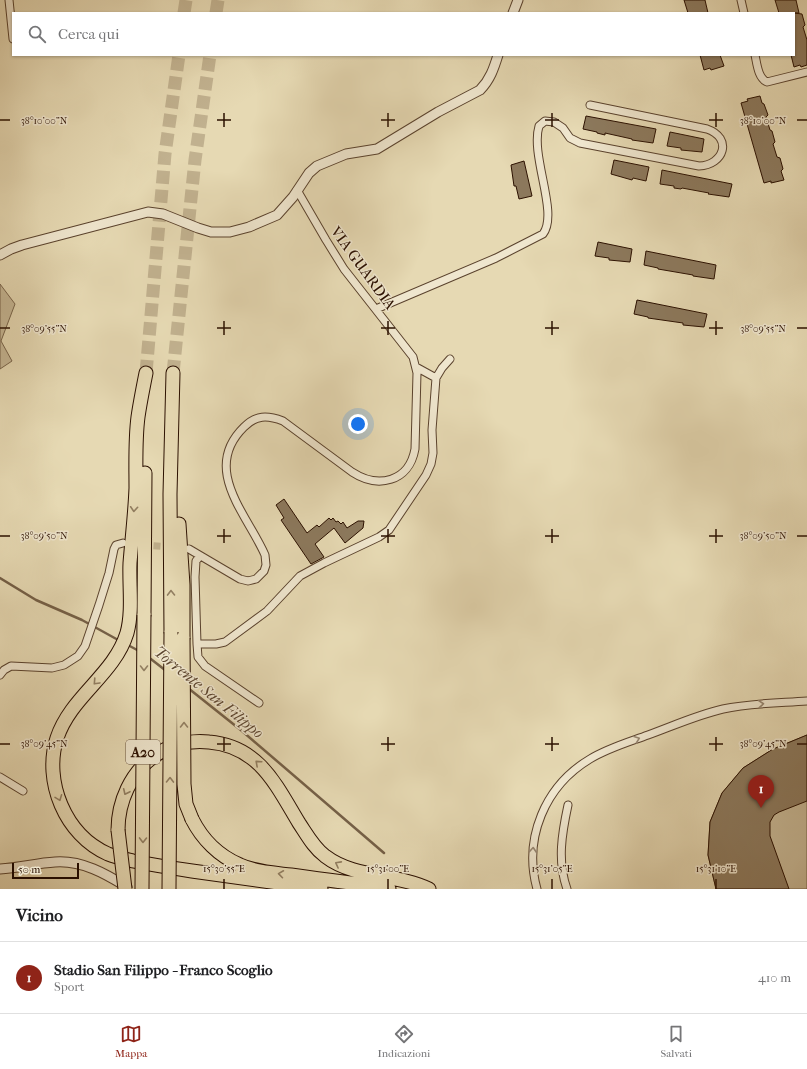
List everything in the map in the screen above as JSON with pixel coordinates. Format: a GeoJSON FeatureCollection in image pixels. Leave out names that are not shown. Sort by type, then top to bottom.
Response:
{"type":"FeatureCollection","features":[{"type":"Feature","properties":{"kind":"highway","name":"A20"},"geometry":{"type":"LineString","coordinates":[[142,889],[144,615],[146,373],[138,419],[130,579],[130,620],[127,633],[119,651],[108,668],[70,712],[60,731],[55,745],[53,766],[57,794],[70,823],[79,834],[99,849],[118,857],[157,866],[321,889]]}},
{"type":"Feature","properties":{"kind":"highway","name":"A20"},"geometry":{"type":"LineString","coordinates":[[169,889],[172,632],[170,494],[173,373]]}},
{"type":"Feature","properties":{"kind":"highway"},"geometry":{"type":"LineString","coordinates":[[172,401],[179,449],[179,532],[183,585],[184,784],[186,804],[192,819],[200,832],[211,845],[227,858],[241,866],[268,872],[389,889]]}},
{"type":"Feature","properties":{"kind":"highway"},"geometry":{"type":"LineString","coordinates":[[125,889],[118,830],[120,811],[126,790],[147,762],[162,752],[180,744],[215,742],[238,749],[259,763],[271,777],[306,835],[318,850],[326,856],[353,870],[407,881],[429,889]]}},
{"type":"Feature","properties":{"kind":"street"},"geometry":{"type":"LineString","coordinates":[[9,0],[12,29]]}},
{"type":"Feature","properties":{"kind":"street"},"geometry":{"type":"LineString","coordinates":[[513,12],[518,0]]}},
{"type":"Feature","properties":{"kind":"street"},"geometry":{"type":"LineString","coordinates":[[741,0],[744,12]]}},
{"type":"Feature","properties":{"kind":"street"},"geometry":{"type":"LineString","coordinates":[[0,255],[11,249],[148,212],[163,214],[211,232],[239,230],[259,223],[277,214],[297,190],[308,173],[317,166],[346,154],[377,149],[438,112],[480,90],[491,75],[498,56]]}},
{"type":"Feature","properties":{"kind":"street"},"geometry":{"type":"LineString","coordinates":[[755,56],[763,80],[771,82],[807,72]]}},
{"type":"Feature","properties":{"kind":"street"},"geometry":{"type":"LineString","coordinates":[[376,309],[496,258],[543,234],[548,225],[548,214],[538,159],[537,139],[539,126],[545,121],[549,120],[559,124],[570,138],[580,142],[699,166],[711,164],[716,160],[722,151],[722,140],[714,131],[590,105]]}},
{"type":"Feature","properties":{"kind":"street","name":"VIA GUARDIA"},"geometry":{"type":"LineString","coordinates":[[189,549],[244,581],[252,581],[256,579],[266,568],[265,555],[236,501],[225,470],[226,458],[233,440],[242,428],[256,418],[271,417],[283,421],[352,472],[372,481],[394,479],[406,470],[412,461],[415,449],[416,367],[410,352],[338,259],[297,190]]}},
{"type":"Feature","properties":{"kind":"street"},"geometry":{"type":"LineString","coordinates":[[197,644],[216,644],[225,642],[267,611],[300,576],[379,537],[389,530],[422,481],[431,464],[433,453],[432,430],[436,378],[450,359]]}},
{"type":"Feature","properties":{"kind":"street"},"geometry":{"type":"LineString","coordinates":[[416,367],[436,378]]}},
{"type":"Feature","properties":{"kind":"street"},"geometry":{"type":"LineString","coordinates":[[0,675],[4,670],[11,666],[46,668],[64,665],[78,656],[85,646],[108,578],[114,548],[116,545],[123,543]]}},
{"type":"Feature","properties":{"kind":"street"},"geometry":{"type":"LineString","coordinates":[[200,556],[196,561],[195,577],[198,657],[205,666],[259,703]]}},
{"type":"Feature","properties":{"kind":"street"},"geometry":{"type":"LineString","coordinates":[[536,889],[533,854],[538,824],[544,807],[564,778],[590,758],[712,712],[735,707],[807,701]]}},
{"type":"Feature","properties":{"kind":"street"},"geometry":{"type":"LineString","coordinates":[[0,777],[23,791]]}},
{"type":"Feature","properties":{"kind":"street"},"geometry":{"type":"LineString","coordinates":[[567,889],[562,872],[561,847],[568,805]]}},
{"type":"Feature","properties":{"kind":"street"},"geometry":{"type":"LineString","coordinates":[[0,869],[54,862],[81,864],[102,873],[130,889]]}},
{"type":"Feature","properties":{"kind":"shaded area"},"geometry":{"type":"Polygon","coordinates":[[[0,284],[15,304],[1,341],[12,361],[0,369],[0,284]]]}},
{"type":"Feature","properties":{"kind":"shaded area"},"geometry":{"type":"Polygon","coordinates":[[[807,735],[807,889],[716,889],[708,855],[710,822],[722,793],[743,768],[773,749],[807,735]]]}},
{"type":"Feature","properties":{"kind":"building"},"geometry":{"type":"Polygon","coordinates":[[[684,0],[705,0],[708,12],[688,12],[684,0]]]}},
{"type":"Feature","properties":{"kind":"building"},"geometry":{"type":"Polygon","coordinates":[[[775,0],[796,0],[799,13],[779,12],[775,0]]]}},
{"type":"Feature","properties":{"kind":"building"},"geometry":{"type":"Polygon","coordinates":[[[795,13],[802,14],[805,25],[803,27],[807,40],[807,65],[794,67],[791,56],[795,56],[795,13]]]}},
{"type":"Feature","properties":{"kind":"building"},"geometry":{"type":"Polygon","coordinates":[[[700,56],[720,56],[724,66],[711,70],[710,68],[704,70],[700,56]]]}},
{"type":"Feature","properties":{"kind":"building"},"geometry":{"type":"Polygon","coordinates":[[[760,96],[768,115],[766,117],[770,130],[772,131],[775,142],[773,144],[777,157],[780,158],[783,169],[781,171],[784,180],[771,183],[771,181],[764,183],[741,103],[748,101],[747,99],[760,96]]]}},
{"type":"Feature","properties":{"kind":"building"},"geometry":{"type":"Polygon","coordinates":[[[586,116],[656,129],[653,143],[632,140],[605,133],[605,135],[583,129],[586,116]]]}},
{"type":"Feature","properties":{"kind":"building"},"geometry":{"type":"Polygon","coordinates":[[[670,132],[704,139],[702,152],[681,150],[681,148],[667,146],[670,132]]]}},
{"type":"Feature","properties":{"kind":"building"},"geometry":{"type":"Polygon","coordinates":[[[614,160],[649,167],[646,181],[633,178],[632,180],[611,174],[614,160]]]}},
{"type":"Feature","properties":{"kind":"building"},"geometry":{"type":"Polygon","coordinates":[[[524,161],[532,196],[519,199],[516,186],[514,186],[511,165],[524,161]]]}},
{"type":"Feature","properties":{"kind":"building"},"geometry":{"type":"Polygon","coordinates":[[[662,170],[732,184],[729,197],[682,188],[674,188],[674,186],[660,184],[662,170]]]}},
{"type":"Feature","properties":{"kind":"building"},"geometry":{"type":"Polygon","coordinates":[[[598,242],[632,249],[630,262],[609,260],[609,258],[595,256],[598,242]]]}},
{"type":"Feature","properties":{"kind":"building"},"geometry":{"type":"Polygon","coordinates":[[[646,251],[716,265],[714,279],[644,265],[646,251]]]}},
{"type":"Feature","properties":{"kind":"building"},"geometry":{"type":"Polygon","coordinates":[[[637,300],[707,314],[704,327],[683,325],[683,323],[648,318],[634,314],[637,300]]]}},
{"type":"Feature","properties":{"kind":"building"},"geometry":{"type":"Polygon","coordinates":[[[284,499],[307,533],[317,525],[319,527],[329,518],[331,520],[333,518],[336,522],[338,521],[341,524],[343,522],[347,528],[358,521],[364,521],[363,528],[345,543],[334,528],[315,544],[324,557],[311,564],[281,520],[284,518],[276,505],[284,499]]]}},
{"type":"Feature","properties":{"kind":"building"},"geometry":{"type":"Polygon","coordinates":[[[807,735],[807,801],[779,812],[774,815],[770,822],[770,836],[789,889],[716,889],[708,855],[710,822],[722,793],[743,768],[773,749],[807,735]]]}},
{"type":"Feature","properties":{"kind":"waterway","name":"Torrente San Filippo"},"geometry":{"type":"LineString","coordinates":[[0,578],[36,600],[82,620],[120,641]]}},
{"type":"Feature","properties":{"kind":"waterway","name":"Torrente San Filippo"},"geometry":{"type":"LineString","coordinates":[[126,644],[139,651]]}},
{"type":"Feature","properties":{"kind":"waterway","name":"Torrente San Filippo"},"geometry":{"type":"LineString","coordinates":[[147,656],[165,670]]}},
{"type":"Feature","properties":{"kind":"waterway","name":"Torrente San Filippo"},"geometry":{"type":"LineString","coordinates":[[188,688],[242,731],[384,853]]}},
{"type":"Feature","properties":{"kind":"tunnel"},"geometry":{"type":"LineString","coordinates":[[184,12],[186,0]]}},
{"type":"Feature","properties":{"kind":"tunnel"},"geometry":{"type":"LineString","coordinates":[[216,12],[218,0]]}},
{"type":"Feature","properties":{"kind":"tunnel"},"geometry":{"type":"LineString","coordinates":[[146,373],[165,154],[179,56]]}},
{"type":"Feature","properties":{"kind":"tunnel"},"geometry":{"type":"LineString","coordinates":[[173,373],[195,160],[210,56]]}},
{"type":"Feature","properties":{"kind":"tunnel"},"geometry":{"type":"LineString","coordinates":[[143,545],[173,547]]}},
{"type":"Feature","properties":{"kind":"place","name":"Stadio San Filippo - Franco Scoglio"},"geometry":{"type":"Point","coordinates":[761,808]}}]}
